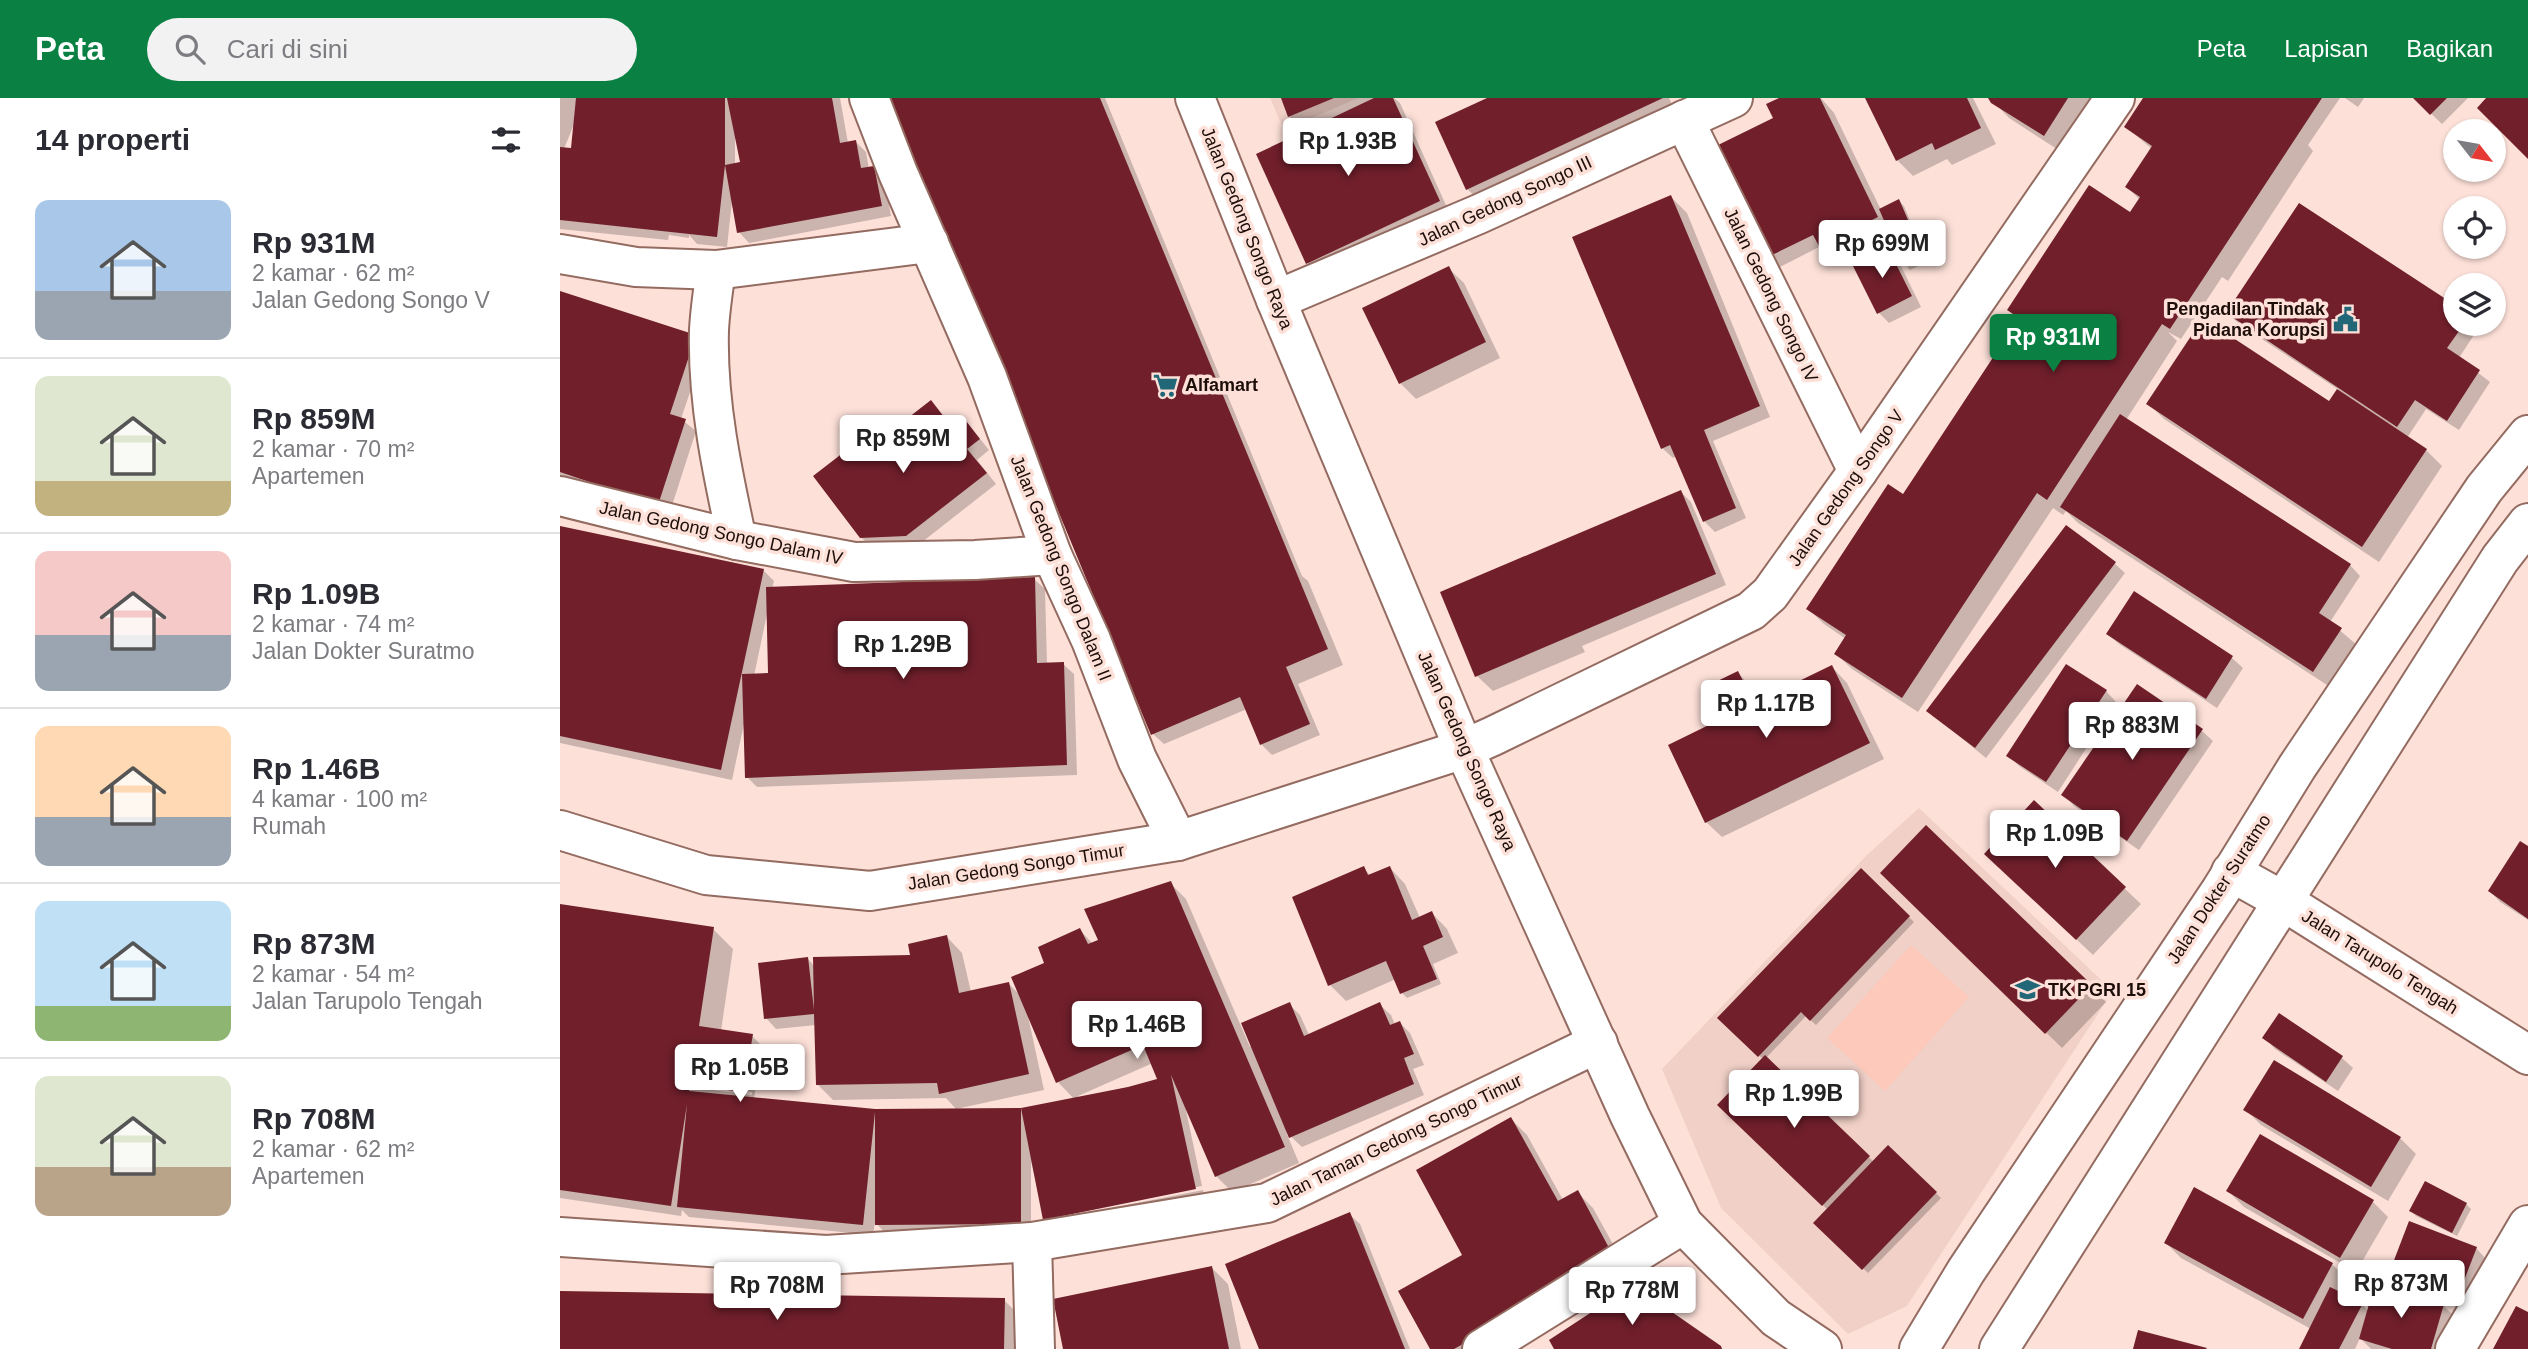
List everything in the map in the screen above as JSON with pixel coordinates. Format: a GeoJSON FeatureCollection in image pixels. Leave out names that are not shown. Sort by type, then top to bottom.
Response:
{"type":"FeatureCollection","features":[{"type":"Feature","properties":{"kind":"street","name":"Jalan Gedong Songo Dalam II"},"geometry":{"type":"LineString","coordinates":[[869,98],[898,173],[987,377],[1052,555],[1091,640],[1137,759],[1178,841]]}},
{"type":"Feature","properties":{"kind":"street","name":"Jalan Gedong Songo Raya"},"geometry":{"type":"LineString","coordinates":[[1195,98],[1276,300],[1464,749],[1630,1116],[1683,1224],[1776,1318],[1822,1349]]}},
{"type":"Feature","properties":{"kind":"street","name":"Jalan Gedong Songo III"},"geometry":{"type":"LineString","coordinates":[[1276,300],[1479,214],[1733,98]]}},
{"type":"Feature","properties":{"kind":"street","name":"Jalan Gedong Songo V"},"geometry":{"type":"LineString","coordinates":[[1464,749],[1751,611],[1770,594],[2115,98]]}},
{"type":"Feature","properties":{"kind":"street","name":"Jalan Gedong Songo IV"},"geometry":{"type":"LineString","coordinates":[[1684,120],[1858,471]]}},
{"type":"Feature","properties":{"kind":"street"},"geometry":{"type":"LineString","coordinates":[[560,254],[636,267],[716,270],[929,243]]}},
{"type":"Feature","properties":{"kind":"street"},"geometry":{"type":"LineString","coordinates":[[716,270],[709,329],[712,395],[720,457],[737,540]]}},
{"type":"Feature","properties":{"kind":"street","name":"Jalan Dokter Suratmo"},"geometry":{"type":"LineString","coordinates":[[1919,1349],[1966,1270],[2231,872],[2312,744],[2484,489],[2526,442]]}},
{"type":"Feature","properties":{"kind":"street","name":"Jalan Gedong Songo Dalam IV"},"geometry":{"type":"LineString","coordinates":[[560,496],[737,540],[854,562],[975,560],[1052,555]]}},
{"type":"Feature","properties":{"kind":"street"},"geometry":{"type":"LineString","coordinates":[[1999,1349],[2500,559],[2528,523]]}},
{"type":"Feature","properties":{"kind":"street","name":"Jalan Gedong Songo Timur"},"geometry":{"type":"LineString","coordinates":[[560,830],[706,875],[870,891],[1178,841],[1464,749]]}},
{"type":"Feature","properties":{"kind":"street","name":"Jalan Tarupolo Tengah"},"geometry":{"type":"LineString","coordinates":[[2231,872],[2283,901],[2528,1055]]}},
{"type":"Feature","properties":{"kind":"street","name":"Jalan Taman Gedong Songo Timur"},"geometry":{"type":"LineString","coordinates":[[560,1237],[827,1255],[1032,1242],[1267,1203],[1598,1043]]}},
{"type":"Feature","properties":{"kind":"street"},"geometry":{"type":"LineString","coordinates":[[1482,1349],[1683,1224]]}},
{"type":"Feature","properties":{"kind":"street"},"geometry":{"type":"LineString","coordinates":[[2455,1349],[2528,1225]]}},
{"type":"Feature","properties":{"kind":"street"},"geometry":{"type":"LineString","coordinates":[[1032,1242],[1035,1349]]}},
{"type":"Feature","properties":{"kind":"shaded area"},"geometry":{"type":"Polygon","coordinates":[[[1270,98],[1358,98],[1284,130],[1270,98]]]}},
{"type":"Feature","properties":{"kind":"shaded area"},"geometry":{"type":"Polygon","coordinates":[[[1919,808],[2113,991],[1907,1306],[1848,1334],[1721,1208],[1662,1069],[1867,855],[1919,808]]]}},
{"type":"Feature","properties":{"kind":"shaded area"},"geometry":{"type":"Polygon","coordinates":[[[1911,945],[1969,997],[1885,1091],[1827,1038],[1911,945]]]}},
{"type":"Feature","properties":{"kind":"building"},"geometry":{"type":"Polygon","coordinates":[[[576,98],[725,98],[725,165],[717,237],[560,220],[560,147],[571,148],[576,98]]]}},
{"type":"Feature","properties":{"kind":"building"},"geometry":{"type":"Polygon","coordinates":[[[727,98],[832,98],[840,143],[856,140],[861,168],[874,166],[882,206],[737,233],[725,165],[740,162],[727,98]]]}},
{"type":"Feature","properties":{"kind":"building"},"geometry":{"type":"Polygon","coordinates":[[[887,98],[1100,98],[1328,649],[1286,667],[1310,724],[1260,745],[1240,697],[1151,735],[887,98]]]}},
{"type":"Feature","properties":{"kind":"building"},"geometry":{"type":"Polygon","coordinates":[[[1281,98],[1334,98],[1288,117],[1281,98]]]}},
{"type":"Feature","properties":{"kind":"building"},"geometry":{"type":"Polygon","coordinates":[[[1374,98],[1393,98],[1440,201],[1306,264],[1256,154],[1374,98]]]}},
{"type":"Feature","properties":{"kind":"building"},"geometry":{"type":"Polygon","coordinates":[[[1487,98],[1663,98],[1466,190],[1435,122],[1487,98]]]}},
{"type":"Feature","properties":{"kind":"building"},"geometry":{"type":"Polygon","coordinates":[[[1779,98],[1820,98],[1878,217],[1819,246],[1813,235],[1768,257],[1714,147],[1773,118],[1766,104],[1779,98]]]}},
{"type":"Feature","properties":{"kind":"building"},"geometry":{"type":"Polygon","coordinates":[[[1865,98],[1967,98],[1981,128],[1935,150],[1932,143],[1896,161],[1865,98]]]}},
{"type":"Feature","properties":{"kind":"building"},"geometry":{"type":"Polygon","coordinates":[[[1988,98],[2068,98],[2044,136],[1991,103],[1988,98]]]}},
{"type":"Feature","properties":{"kind":"building"},"geometry":{"type":"Polygon","coordinates":[[[2143,98],[2322,98],[2170,329],[2162,324],[2047,500],[2037,493],[1902,698],[1834,654],[1846,635],[1806,609],[1888,484],[1903,494],[2019,318],[2007,310],[2089,185],[2130,212],[2140,197],[2125,187],[2152,146],[2124,127],[2143,98]]]}},
{"type":"Feature","properties":{"kind":"building"},"geometry":{"type":"Polygon","coordinates":[[[2413,98],[2447,98],[2430,115],[2413,98]]]}},
{"type":"Feature","properties":{"kind":"building"},"geometry":{"type":"Polygon","coordinates":[[[2486,98],[2528,98],[2528,159],[2506,137],[2506,119],[2488,119],[2477,108],[2486,98]]]}},
{"type":"Feature","properties":{"kind":"building"},"geometry":{"type":"Polygon","coordinates":[[[1671,195],[1760,406],[1704,430],[1736,508],[1703,522],[1670,445],[1661,449],[1572,237],[1671,195]]]}},
{"type":"Feature","properties":{"kind":"building"},"geometry":{"type":"Polygon","coordinates":[[[1899,199],[1924,257],[1904,266],[1879,209],[1899,199]]]}},
{"type":"Feature","properties":{"kind":"building","name":"Pengadilan Tindak Pidana Korupsi"},"geometry":{"type":"Polygon","coordinates":[[[2299,203],[2443,297],[2443,336],[2456,336],[2447,348],[2480,370],[2447,421],[2415,400],[2397,427],[2226,313],[2299,203]]]}},
{"type":"Feature","properties":{"kind":"building"},"geometry":{"type":"Polygon","coordinates":[[[1887,246],[1912,296],[1877,314],[1852,264],[1887,246]]]}},
{"type":"Feature","properties":{"kind":"building"},"geometry":{"type":"Polygon","coordinates":[[[1449,266],[1486,342],[1399,384],[1362,308],[1449,266]]]}},
{"type":"Feature","properties":{"kind":"building"},"geometry":{"type":"Polygon","coordinates":[[[560,291],[696,335],[670,414],[686,419],[658,505],[560,472],[560,291]]]}},
{"type":"Feature","properties":{"kind":"building"},"geometry":{"type":"Polygon","coordinates":[[[2203,318],[2329,401],[2337,389],[2427,449],[2362,547],[2146,404],[2203,318]]]}},
{"type":"Feature","properties":{"kind":"building"},"geometry":{"type":"Polygon","coordinates":[[[931,400],[951,426],[963,417],[980,439],[967,449],[987,473],[906,536],[860,538],[813,476],[861,439],[868,449],[931,400]]]}},
{"type":"Feature","properties":{"kind":"building"},"geometry":{"type":"Polygon","coordinates":[[[2120,414],[2351,564],[2319,613],[2342,628],[2313,672],[2060,507],[2120,414]]]}},
{"type":"Feature","properties":{"kind":"building"},"geometry":{"type":"Polygon","coordinates":[[[1681,490],[1716,574],[1475,677],[1440,592],[1681,490]]]}},
{"type":"Feature","properties":{"kind":"building"},"geometry":{"type":"Polygon","coordinates":[[[2066,525],[2116,562],[1975,748],[1926,711],[2066,525]]]}},
{"type":"Feature","properties":{"kind":"building"},"geometry":{"type":"Polygon","coordinates":[[[560,526],[764,569],[721,770],[560,736],[560,526]]]}},
{"type":"Feature","properties":{"kind":"building"},"geometry":{"type":"Polygon","coordinates":[[[1035,577],[1037,663],[1064,662],[1067,765],[745,778],[742,674],[768,673],[766,587],[1035,577]]]}},
{"type":"Feature","properties":{"kind":"building"},"geometry":{"type":"Polygon","coordinates":[[[2134,591],[2233,656],[2206,699],[2106,634],[2134,591]]]}},
{"type":"Feature","properties":{"kind":"building"},"geometry":{"type":"Polygon","coordinates":[[[2066,664],[2107,690],[2046,782],[2006,756],[2066,664]]]}},
{"type":"Feature","properties":{"kind":"building"},"geometry":{"type":"Polygon","coordinates":[[[1832,665],[1870,743],[1705,823],[1668,745],[1719,720],[1703,688],[1738,671],[1754,703],[1832,665]]]}},
{"type":"Feature","properties":{"kind":"building"},"geometry":{"type":"Polygon","coordinates":[[[2137,684],[2203,729],[2127,841],[2061,795],[2137,684]]]}},
{"type":"Feature","properties":{"kind":"building"},"geometry":{"type":"Polygon","coordinates":[[[2034,800],[2126,887],[2076,940],[1984,854],[2034,800]]]}},
{"type":"Feature","properties":{"kind":"building"},"geometry":{"type":"Polygon","coordinates":[[[1926,825],[2092,985],[2045,1034],[1880,873],[1926,825]]]}},
{"type":"Feature","properties":{"kind":"building"},"geometry":{"type":"Polygon","coordinates":[[[2520,841],[2528,846],[2528,919],[2488,891],[2520,841]]]}},
{"type":"Feature","properties":{"kind":"building"},"geometry":{"type":"Polygon","coordinates":[[[1364,866],[1368,875],[1390,866],[1412,920],[1432,911],[1443,937],[1423,946],[1437,979],[1400,994],[1386,961],[1328,986],[1292,897],[1364,866]]]}},
{"type":"Feature","properties":{"kind":"building"},"geometry":{"type":"Polygon","coordinates":[[[1861,868],[1910,916],[1810,1021],[1801,1012],[1758,1057],[1717,1018],[1861,868]]]}},
{"type":"Feature","properties":{"kind":"building"},"geometry":{"type":"Polygon","coordinates":[[[1171,881],[1285,1147],[1215,1177],[1171,1075],[1196,1189],[1043,1220],[1021,1108],[1157,1079],[1143,1045],[1056,1083],[1011,977],[1044,963],[1038,947],[1080,928],[1088,944],[1098,940],[1084,909],[1171,881]]]}},
{"type":"Feature","properties":{"kind":"building"},"geometry":{"type":"Polygon","coordinates":[[[560,904],[714,927],[699,1026],[753,1034],[743,1092],[690,1085],[689,1091],[875,1109],[1021,1108],[1021,1224],[875,1225],[875,1112],[863,1225],[677,1207],[687,1104],[671,1206],[560,1190],[560,904]]]}},
{"type":"Feature","properties":{"kind":"building"},"geometry":{"type":"Polygon","coordinates":[[[947,935],[959,993],[1009,982],[1029,1074],[939,1094],[937,1083],[816,1085],[814,1014],[764,1019],[758,963],[808,957],[814,1010],[813,957],[910,955],[908,944],[947,935]]]}},
{"type":"Feature","properties":{"kind":"building"},"geometry":{"type":"Polygon","coordinates":[[[1290,1002],[1304,1036],[1380,1002],[1390,1025],[1400,1021],[1414,1054],[1404,1058],[1414,1084],[1289,1138],[1241,1023],[1290,1002]]]}},
{"type":"Feature","properties":{"kind":"building"},"geometry":{"type":"Polygon","coordinates":[[[2279,1013],[2343,1056],[2326,1082],[2262,1038],[2279,1013]]]}},
{"type":"Feature","properties":{"kind":"building"},"geometry":{"type":"Polygon","coordinates":[[[1765,1055],[1870,1156],[1822,1206],[1717,1105],[1765,1055]]]}},
{"type":"Feature","properties":{"kind":"building"},"geometry":{"type":"Polygon","coordinates":[[[2274,1060],[2401,1137],[2371,1187],[2243,1110],[2274,1060]]]}},
{"type":"Feature","properties":{"kind":"building"},"geometry":{"type":"Polygon","coordinates":[[[1511,1117],[1558,1201],[1578,1190],[1615,1259],[1454,1349],[1430,1349],[1398,1291],[1462,1255],[1416,1170],[1511,1117]]]}},
{"type":"Feature","properties":{"kind":"building"},"geometry":{"type":"Polygon","coordinates":[[[2260,1134],[2374,1200],[2340,1258],[2226,1191],[2260,1134]]]}},
{"type":"Feature","properties":{"kind":"building"},"geometry":{"type":"Polygon","coordinates":[[[1888,1145],[1937,1192],[1862,1270],[1813,1223],[1888,1145]]]}},
{"type":"Feature","properties":{"kind":"building"},"geometry":{"type":"Polygon","coordinates":[[[2425,1181],[2467,1203],[2452,1233],[2409,1211],[2425,1181]]]}},
{"type":"Feature","properties":{"kind":"building"},"geometry":{"type":"Polygon","coordinates":[[[2194,1187],[2333,1263],[2303,1319],[2164,1243],[2194,1187]]]}},
{"type":"Feature","properties":{"kind":"building"},"geometry":{"type":"Polygon","coordinates":[[[1350,1212],[1405,1349],[1259,1349],[1225,1264],[1350,1212]]]}},
{"type":"Feature","properties":{"kind":"building"},"geometry":{"type":"Polygon","coordinates":[[[2409,1221],[2477,1247],[2456,1301],[2388,1276],[2409,1221]]]}},
{"type":"Feature","properties":{"kind":"building"},"geometry":{"type":"Polygon","coordinates":[[[1212,1266],[1229,1349],[1063,1349],[1053,1299],[1212,1266]]]}},
{"type":"Feature","properties":{"kind":"building"},"geometry":{"type":"Polygon","coordinates":[[[2375,1283],[2444,1304],[2431,1349],[2392,1349],[2359,1339],[2375,1283]]]}},
{"type":"Feature","properties":{"kind":"building"},"geometry":{"type":"Polygon","coordinates":[[[1633,1285],[1722,1349],[1554,1349],[1549,1340],[1633,1285]]]}},
{"type":"Feature","properties":{"kind":"building"},"geometry":{"type":"Polygon","coordinates":[[[2330,1287],[2363,1303],[2339,1349],[2299,1349],[2330,1287]]]}},
{"type":"Feature","properties":{"kind":"building"},"geometry":{"type":"Polygon","coordinates":[[[560,1291],[1005,1298],[1004,1349],[560,1349],[560,1291]]]}},
{"type":"Feature","properties":{"kind":"building"},"geometry":{"type":"Polygon","coordinates":[[[2516,1306],[2528,1312],[2528,1349],[2493,1349],[2516,1306]]]}},
{"type":"Feature","properties":{"kind":"building"},"geometry":{"type":"Polygon","coordinates":[[[2138,1330],[2207,1348],[2133,1349],[2138,1330]]]}},
{"type":"Feature","properties":{"kind":"place","name":"Pengadilan Tindak Pidana Korupsi"},"geometry":{"type":"Point","coordinates":[2345,319]}},
{"type":"Feature","properties":{"kind":"place","name":"Alfamart"},"geometry":{"type":"Point","coordinates":[1165,385]}},
{"type":"Feature","properties":{"kind":"place","name":"TK PGRI 15"},"geometry":{"type":"Point","coordinates":[2028,990]}}]}
